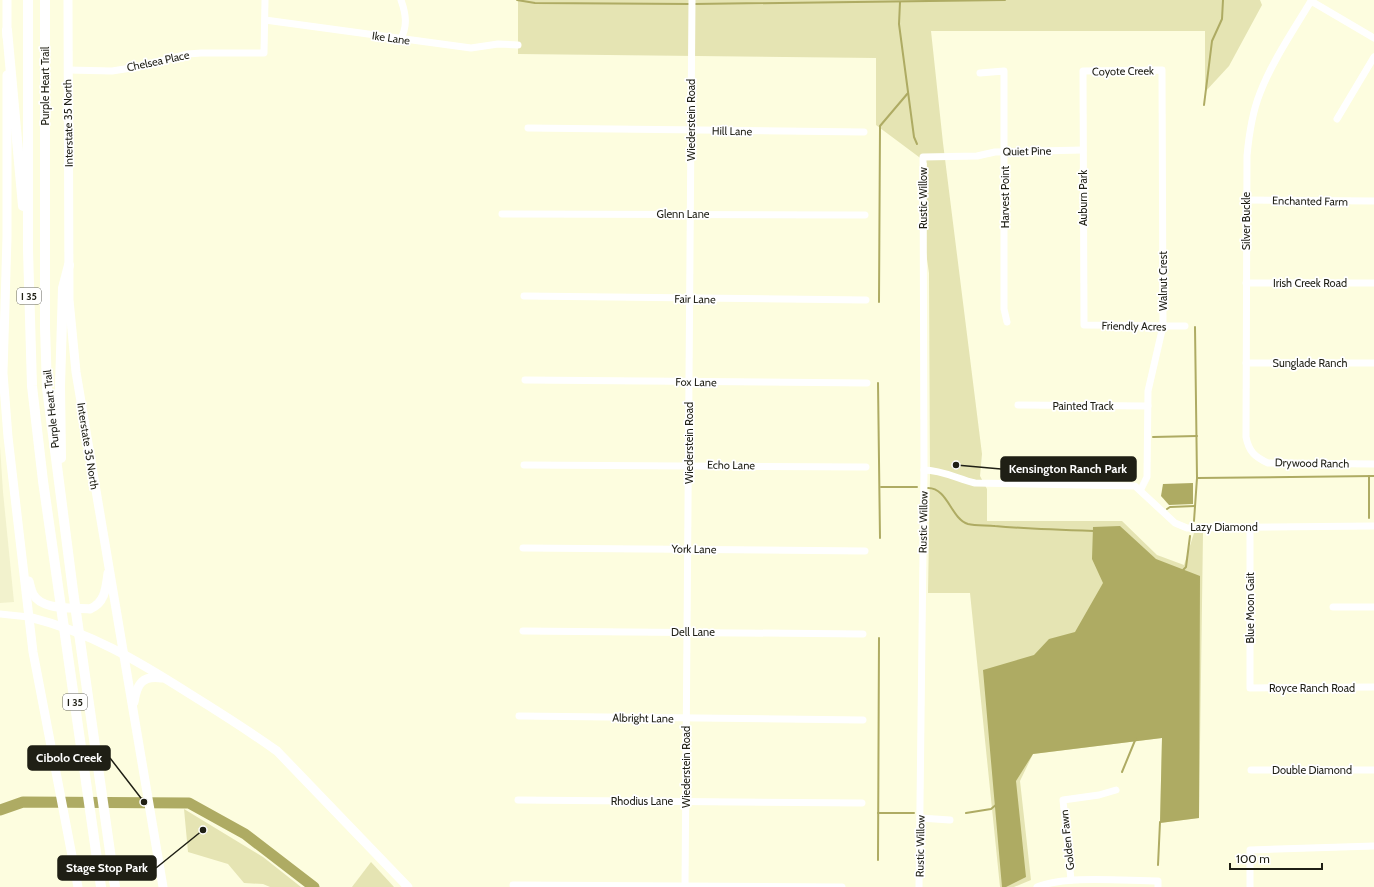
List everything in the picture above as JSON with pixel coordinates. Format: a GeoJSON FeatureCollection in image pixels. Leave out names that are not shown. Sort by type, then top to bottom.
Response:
{"type":"FeatureCollection","features":[{"type":"Feature","properties":{"kind":"highway","name":"Purple Heart Trail"},"geometry":{"type":"LineString","coordinates":[[28,0],[28,250],[32,386],[58,590],[101,887]]}},
{"type":"Feature","properties":{"kind":"highway","name":"Purple Heart Trail"},"geometry":{"type":"LineString","coordinates":[[45,0],[45,327],[47,388],[73,591],[115,887]]}},
{"type":"Feature","properties":{"kind":"highway"},"geometry":{"type":"LineString","coordinates":[[7,30],[28,250]]}},
{"type":"Feature","properties":{"kind":"highway"},"geometry":{"type":"LineString","coordinates":[[61,490],[61,347],[63,288],[69,265]]}},
{"type":"Feature","properties":{"kind":"main road"},"geometry":{"type":"LineString","coordinates":[[7,0],[8,168],[3,373],[8,437],[33,652],[78,887]]}},
{"type":"Feature","properties":{"kind":"main road","name":"Interstate 35 North"},"geometry":{"type":"LineString","coordinates":[[68,0],[69,300],[76,372],[163,887]]}},
{"type":"Feature","properties":{"kind":"main road"},"geometry":{"type":"LineString","coordinates":[[22,555],[33,594],[40,602],[48,605],[90,608],[96,606],[102,599],[105,591],[110,567]]}},
{"type":"Feature","properties":{"kind":"main road"},"geometry":{"type":"LineString","coordinates":[[29,617],[48,621],[93,638],[124,653],[254,734],[277,751],[408,887]]}},
{"type":"Feature","properties":{"kind":"main road"},"geometry":{"type":"LineString","coordinates":[[133,705],[139,684],[145,679],[152,677],[167,680]]}},
{"type":"Feature","properties":{"kind":"street"},"geometry":{"type":"LineString","coordinates":[[265,0],[265,20]]}},
{"type":"Feature","properties":{"kind":"street"},"geometry":{"type":"LineString","coordinates":[[400,40],[405,30],[406,21],[401,0]]}},
{"type":"Feature","properties":{"kind":"street","name":"Wiederstein Road"},"geometry":{"type":"LineString","coordinates":[[685,886],[692,0]]}},
{"type":"Feature","properties":{"kind":"street","name":"Silver Buckle"},"geometry":{"type":"LineString","coordinates":[[1253,455],[1248,447],[1246,437],[1246,200],[1247,156],[1250,124],[1259,93],[1275,60],[1311,1],[1374,38]]}},
{"type":"Feature","properties":{"kind":"street","name":"Chelsea Place"},"geometry":{"type":"LineString","coordinates":[[68,70],[112,71],[138,67],[195,53],[264,53],[265,20]]}},
{"type":"Feature","properties":{"kind":"street","name":"Ike Lane"},"geometry":{"type":"LineString","coordinates":[[265,20],[400,40],[471,48],[498,44],[518,45]]}},
{"type":"Feature","properties":{"kind":"street"},"geometry":{"type":"LineString","coordinates":[[1337,119],[1374,57]]}},
{"type":"Feature","properties":{"kind":"street","name":"Coyote Creek"},"geometry":{"type":"LineString","coordinates":[[1083,71],[1162,70]]}},
{"type":"Feature","properties":{"kind":"street","name":"Walnut Crest"},"geometry":{"type":"LineString","coordinates":[[1140,489],[1147,477],[1148,391],[1163,326],[1162,70]]}},
{"type":"Feature","properties":{"kind":"street","name":"Harvest Point"},"geometry":{"type":"LineString","coordinates":[[980,73],[1004,71],[1004,309],[1007,322]]}},
{"type":"Feature","properties":{"kind":"street","name":"Auburn Park"},"geometry":{"type":"LineString","coordinates":[[1083,71],[1084,325]]}},
{"type":"Feature","properties":{"kind":"street","name":"Hill Lane"},"geometry":{"type":"LineString","coordinates":[[528,128],[864,132]]}},
{"type":"Feature","properties":{"kind":"street","name":"Quiet Pine"},"geometry":{"type":"LineString","coordinates":[[923,157],[977,156],[1005,152],[1083,150]]}},
{"type":"Feature","properties":{"kind":"street","name":"Rustic Willow"},"geometry":{"type":"LineString","coordinates":[[919,887],[924,470],[923,157]]}},
{"type":"Feature","properties":{"kind":"street","name":"Enchanted Farm"},"geometry":{"type":"LineString","coordinates":[[1246,200],[1374,201]]}},
{"type":"Feature","properties":{"kind":"street","name":"Glenn Lane"},"geometry":{"type":"LineString","coordinates":[[502,214],[865,215]]}},
{"type":"Feature","properties":{"kind":"street","name":"Irish Creek Road"},"geometry":{"type":"LineString","coordinates":[[1246,283],[1374,283]]}},
{"type":"Feature","properties":{"kind":"street","name":"Fair Lane"},"geometry":{"type":"LineString","coordinates":[[524,296],[866,300]]}},
{"type":"Feature","properties":{"kind":"street","name":"Friendly Acres"},"geometry":{"type":"LineString","coordinates":[[1084,325],[1185,326]]}},
{"type":"Feature","properties":{"kind":"street","name":"Sunglade Ranch"},"geometry":{"type":"LineString","coordinates":[[1246,363],[1374,363]]}},
{"type":"Feature","properties":{"kind":"street","name":"Fox Lane"},"geometry":{"type":"LineString","coordinates":[[525,380],[867,384]]}},
{"type":"Feature","properties":{"kind":"street","name":"Painted Track"},"geometry":{"type":"LineString","coordinates":[[1018,406],[1148,406]]}},
{"type":"Feature","properties":{"kind":"street","name":"Drywood Ranch"},"geometry":{"type":"LineString","coordinates":[[1253,455],[1268,463],[1374,464]]}},
{"type":"Feature","properties":{"kind":"street","name":"Echo Lane"},"geometry":{"type":"LineString","coordinates":[[524,465],[866,467]]}},
{"type":"Feature","properties":{"kind":"street"},"geometry":{"type":"LineString","coordinates":[[924,470],[937,470],[961,480],[976,483],[1125,485],[1135,486],[1140,489]]}},
{"type":"Feature","properties":{"kind":"street","name":"Lazy Diamond"},"geometry":{"type":"LineString","coordinates":[[1140,489],[1175,523],[1187,528],[1374,526]]}},
{"type":"Feature","properties":{"kind":"street","name":"Blue Moon Gait"},"geometry":{"type":"LineString","coordinates":[[1250,528],[1250,688]]}},
{"type":"Feature","properties":{"kind":"street","name":"York Lane"},"geometry":{"type":"LineString","coordinates":[[523,548],[865,551]]}},
{"type":"Feature","properties":{"kind":"street"},"geometry":{"type":"LineString","coordinates":[[1333,607],[1374,607]]}},
{"type":"Feature","properties":{"kind":"street"},"geometry":{"type":"LineString","coordinates":[[0,614],[29,617]]}},
{"type":"Feature","properties":{"kind":"street","name":"Dell Lane"},"geometry":{"type":"LineString","coordinates":[[523,631],[863,634]]}},
{"type":"Feature","properties":{"kind":"street","name":"Royce Ranch Road"},"geometry":{"type":"LineString","coordinates":[[1250,688],[1374,688]]}},
{"type":"Feature","properties":{"kind":"street","name":"Albright Lane"},"geometry":{"type":"LineString","coordinates":[[519,716],[863,720]]}},
{"type":"Feature","properties":{"kind":"street","name":"Double Diamond"},"geometry":{"type":"LineString","coordinates":[[1251,770],[1374,770]]}},
{"type":"Feature","properties":{"kind":"street","name":"Golden Fawn"},"geometry":{"type":"LineString","coordinates":[[1071,880],[1063,800],[1099,795],[1116,790]]}},
{"type":"Feature","properties":{"kind":"street","name":"Rhodius Lane"},"geometry":{"type":"LineString","coordinates":[[518,800],[862,803]]}},
{"type":"Feature","properties":{"kind":"street"},"geometry":{"type":"LineString","coordinates":[[920,818],[950,820]]}},
{"type":"Feature","properties":{"kind":"street"},"geometry":{"type":"LineString","coordinates":[[1250,887],[1250,850],[1374,846]]}},
{"type":"Feature","properties":{"kind":"street"},"geometry":{"type":"LineString","coordinates":[[1037,887],[1053,882],[1071,880],[1158,884]]}},
{"type":"Feature","properties":{"kind":"street"},"geometry":{"type":"LineString","coordinates":[[513,885],[842,887]]}},
{"type":"Feature","properties":{"kind":"shaded area"},"geometry":{"type":"Polygon","coordinates":[[[518,0],[1260,0],[1262,5],[1229,66],[1205,92],[1205,31],[931,31],[943,143],[982,454],[980,476],[987,489],[987,521],[1122,521],[1157,555],[1184,565],[1194,533],[1203,533],[1199,818],[1160,823],[1162,738],[1033,754],[1020,781],[1031,880],[1014,887],[1000,887],[970,593],[928,593],[930,477],[929,273],[926,252],[927,163],[876,125],[876,58],[518,54],[518,0]]]}},
{"type":"Feature","properties":{"kind":"shaded area"},"geometry":{"type":"Polygon","coordinates":[[[0,446],[14,602],[0,603],[0,446]]]}},
{"type":"Feature","properties":{"kind":"shaded area"},"geometry":{"type":"Polygon","coordinates":[[[1193,483],[1193,504],[1169,505],[1161,496],[1163,484],[1193,483]]]}},
{"type":"Feature","properties":{"kind":"shaded area"},"geometry":{"type":"Polygon","coordinates":[[[1120,526],[1156,559],[1200,576],[1199,818],[1160,823],[1162,738],[1033,754],[1016,781],[1026,877],[1006,887],[1002,887],[983,670],[1034,655],[1049,639],[1075,632],[1103,583],[1092,559],[1093,527],[1120,526]]]}},
{"type":"Feature","properties":{"kind":"shaded area"},"geometry":{"type":"Polygon","coordinates":[[[184,809],[263,857],[301,887],[270,887],[263,884],[244,883],[228,864],[188,852],[184,809]]]}},
{"type":"Feature","properties":{"kind":"shaded area"},"geometry":{"type":"Polygon","coordinates":[[[371,862],[394,887],[352,887],[371,862]]]}},
{"type":"Feature","properties":{"kind":"waterway"},"geometry":{"type":"LineString","coordinates":[[517,0],[535,3],[690,4]]}},
{"type":"Feature","properties":{"kind":"waterway"},"geometry":{"type":"LineString","coordinates":[[694,4],[1005,0]]}},
{"type":"Feature","properties":{"kind":"waterway"},"geometry":{"type":"LineString","coordinates":[[1204,105],[1212,41],[1222,19],[1223,0]]}},
{"type":"Feature","properties":{"kind":"waterway"},"geometry":{"type":"LineString","coordinates":[[900,2],[899,24],[914,137],[917,144]]}},
{"type":"Feature","properties":{"kind":"waterway"},"geometry":{"type":"LineString","coordinates":[[879,302],[880,126],[908,93]]}},
{"type":"Feature","properties":{"kind":"waterway"},"geometry":{"type":"LineString","coordinates":[[1195,327],[1197,478]]}},
{"type":"Feature","properties":{"kind":"waterway"},"geometry":{"type":"LineString","coordinates":[[878,383],[880,538]]}},
{"type":"Feature","properties":{"kind":"waterway"},"geometry":{"type":"LineString","coordinates":[[1153,437],[1197,436]]}},
{"type":"Feature","properties":{"kind":"waterway"},"geometry":{"type":"LineString","coordinates":[[1369,476],[1369,518]]}},
{"type":"Feature","properties":{"kind":"waterway"},"geometry":{"type":"LineString","coordinates":[[1194,521],[1197,478],[1374,476]]}},
{"type":"Feature","properties":{"kind":"waterway"},"geometry":{"type":"LineString","coordinates":[[881,487],[917,487]]}},
{"type":"Feature","properties":{"kind":"waterway"},"geometry":{"type":"LineString","coordinates":[[928,488],[935,489],[940,493],[957,516],[968,524],[1032,529],[1094,531]]}},
{"type":"Feature","properties":{"kind":"waterway"},"geometry":{"type":"LineString","coordinates":[[1167,509],[1170,507],[1195,506]]}},
{"type":"Feature","properties":{"kind":"waterway"},"geometry":{"type":"LineString","coordinates":[[1183,570],[1186,567],[1190,536]]}},
{"type":"Feature","properties":{"kind":"waterway"},"geometry":{"type":"LineString","coordinates":[[878,860],[879,638]]}},
{"type":"Feature","properties":{"kind":"waterway"},"geometry":{"type":"LineString","coordinates":[[1122,772],[1136,738]]}},
{"type":"Feature","properties":{"kind":"waterway"},"geometry":{"type":"LineString","coordinates":[[0,810],[23,802],[189,803],[245,834],[314,887]]}},
{"type":"Feature","properties":{"kind":"waterway"},"geometry":{"type":"LineString","coordinates":[[966,813],[991,809],[997,804]]}},
{"type":"Feature","properties":{"kind":"waterway"},"geometry":{"type":"LineString","coordinates":[[878,813],[914,813]]}},
{"type":"Feature","properties":{"kind":"waterway"},"geometry":{"type":"LineString","coordinates":[[1158,865],[1160,822]]}},
{"type":"Feature","properties":{"kind":"place","name":"Kensington Ranch Park"},"geometry":{"type":"Point","coordinates":[956,465]}},
{"type":"Feature","properties":{"kind":"place","name":"Cibolo Creek"},"geometry":{"type":"Point","coordinates":[144,802]}},
{"type":"Feature","properties":{"kind":"place","name":"Stage Stop Park"},"geometry":{"type":"Point","coordinates":[203,830]}}]}
